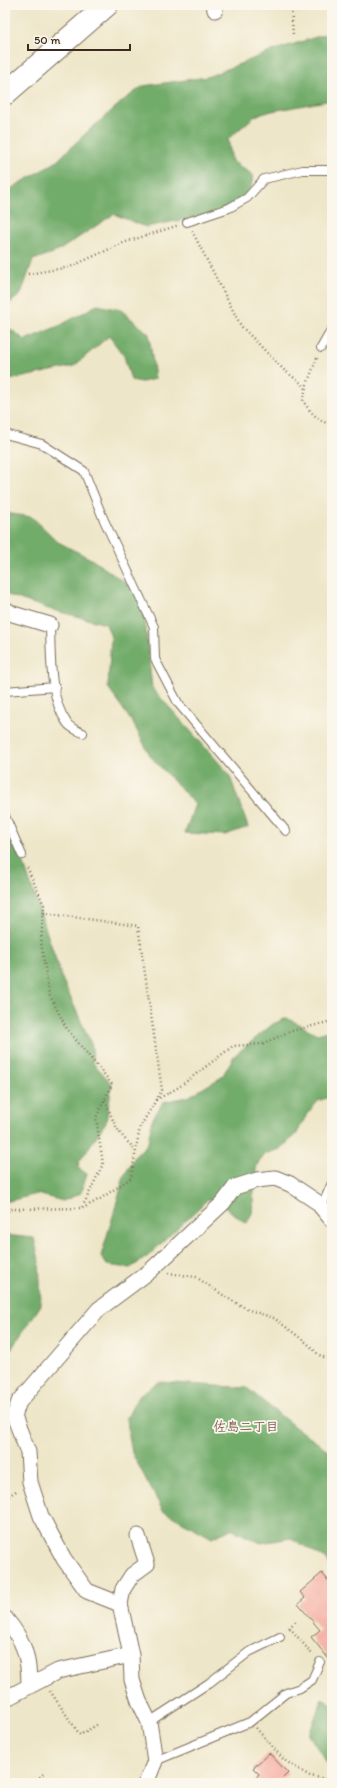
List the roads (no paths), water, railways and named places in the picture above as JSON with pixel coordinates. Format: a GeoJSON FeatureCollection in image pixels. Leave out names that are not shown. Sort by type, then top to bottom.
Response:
{"type":"FeatureCollection","features":[{"type":"Feature","properties":{"kind":"street"},"geometry":{"type":"LineString","coordinates":[[5,94],[107,5]]}},
{"type":"Feature","properties":{"kind":"street"},"geometry":{"type":"LineString","coordinates":[[5,610],[13,614],[50,625]]}},
{"type":"Feature","properties":{"kind":"street"},"geometry":{"type":"LineString","coordinates":[[120,1604],[87,1591],[64,1559],[41,1516],[30,1482],[28,1452],[14,1416],[19,1402],[99,1309],[150,1271],[222,1204],[235,1187],[257,1180],[275,1178],[290,1184],[317,1202],[332,1220]]}},
{"type":"Feature","properties":{"kind":"street"},"geometry":{"type":"LineString","coordinates":[[138,1536],[147,1564],[132,1575],[123,1589],[120,1604],[131,1655],[132,1680],[139,1701],[149,1722],[155,1761],[146,1783]]}},
{"type":"Feature","properties":{"kind":"street"},"geometry":{"type":"LineString","coordinates":[[5,1618],[13,1627],[27,1654],[35,1682]]}},
{"type":"Feature","properties":{"kind":"street"},"geometry":{"type":"LineString","coordinates":[[5,1699],[58,1671],[131,1655]]}},
{"type":"Feature","properties":{"kind":"lane"},"geometry":{"type":"LineString","coordinates":[[187,222],[229,208],[247,198],[264,179],[303,170],[332,170]]}},
{"type":"Feature","properties":{"kind":"lane"},"geometry":{"type":"LineString","coordinates":[[321,348],[332,329]]}},
{"type":"Feature","properties":{"kind":"lane"},"geometry":{"type":"LineString","coordinates":[[5,434],[42,444],[84,471],[102,518],[154,627],[155,659],[178,702],[286,831]]}},
{"type":"Feature","properties":{"kind":"lane"},"geometry":{"type":"LineString","coordinates":[[50,625],[51,665],[57,704],[68,725],[83,734]]}},
{"type":"Feature","properties":{"kind":"lane"},"geometry":{"type":"LineString","coordinates":[[5,691],[55,687]]}},
{"type":"Feature","properties":{"kind":"lane"},"geometry":{"type":"LineString","coordinates":[[5,816],[22,855]]}},
{"type":"Feature","properties":{"kind":"lane"},"geometry":{"type":"LineString","coordinates":[[321,1208],[332,1183]]}},
{"type":"Feature","properties":{"kind":"lane"},"geometry":{"type":"LineString","coordinates":[[149,1722],[209,1683],[249,1652],[280,1636]]}},
{"type":"Feature","properties":{"kind":"lane"},"geometry":{"type":"LineString","coordinates":[[155,1761],[250,1722],[286,1693],[300,1688],[312,1680],[320,1662]]}},
{"type":"Feature","properties":{"kind":"district","name":"佐島二丁目"},"geometry":{"type":"Point","coordinates":[246,1426]}}]}
